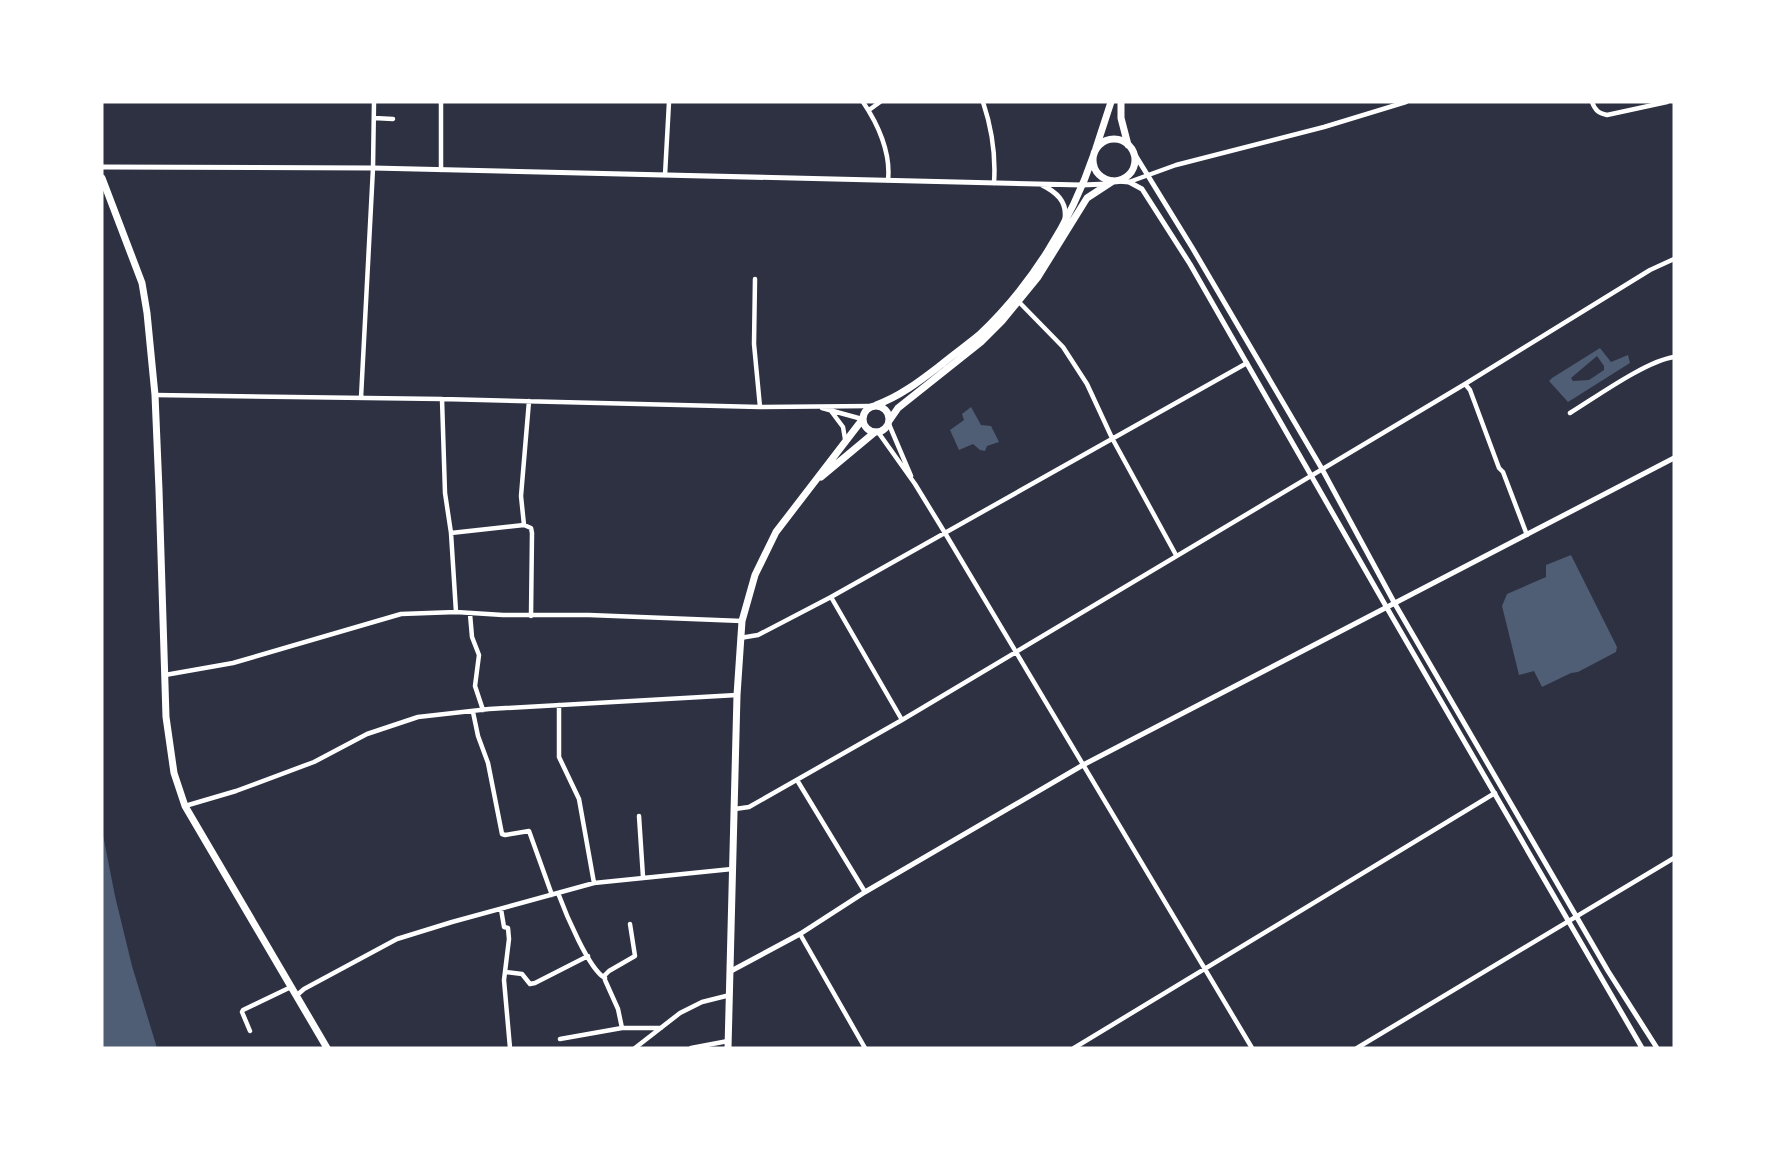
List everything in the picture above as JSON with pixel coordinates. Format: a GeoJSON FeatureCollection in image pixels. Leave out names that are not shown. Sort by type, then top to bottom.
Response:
{"type":"FeatureCollection","features":[{"type":"Feature","properties":{"kind":"main road"},"geometry":{"type":"LineString","coordinates":[[728,1045],[740,638],[742,621],[755,574],[766,548],[785,518],[845,444],[862,420],[865,411],[906,391],[977,337],[1013,299],[1053,248],[1082,185],[1111,102]]}},
{"type":"Feature","properties":{"kind":"main road"},"geometry":{"type":"LineString","coordinates":[[808,489],[876,432],[885,429],[898,408],[981,342],[1019,302],[1087,198],[1112,182],[1127,177],[1132,171],[1134,153],[1128,145],[1120,118],[1121,102]]}},
{"type":"Feature","properties":{"kind":"main road"},"geometry":{"type":"LineString","coordinates":[[1112,182],[1097,172],[1093,161],[1095,152],[1103,142],[1111,140],[1118,140],[1128,145]]}},
{"type":"Feature","properties":{"kind":"main road"},"geometry":{"type":"LineString","coordinates":[[102,178],[142,283],[147,313],[155,395],[165,717],[174,773],[184,806],[327,1048]]}},
{"type":"Feature","properties":{"kind":"main road"},"geometry":{"type":"LineString","coordinates":[[874,406],[887,412],[889,421]]}},
{"type":"Feature","properties":{"kind":"main road"},"geometry":{"type":"LineString","coordinates":[[862,420],[868,430],[876,432]]}},
{"type":"Feature","properties":{"kind":"street"},"geometry":{"type":"LineString","coordinates":[[362,398],[374,168],[374,102]]}},
{"type":"Feature","properties":{"kind":"street"},"geometry":{"type":"LineString","coordinates":[[441,102],[441,170]]}},
{"type":"Feature","properties":{"kind":"street"},"geometry":{"type":"LineString","coordinates":[[665,175],[669,102]]}},
{"type":"Feature","properties":{"kind":"street"},"geometry":{"type":"LineString","coordinates":[[863,102],[869,110],[887,154],[888,180]]}},
{"type":"Feature","properties":{"kind":"street"},"geometry":{"type":"LineString","coordinates":[[869,110],[880,102]]}},
{"type":"Feature","properties":{"kind":"street"},"geometry":{"type":"LineString","coordinates":[[983,102],[992,130],[995,160],[994,183]]}},
{"type":"Feature","properties":{"kind":"street"},"geometry":{"type":"LineString","coordinates":[[102,167],[374,168],[1082,185],[1129,182],[1176,165],[1324,127],[1406,102]]}},
{"type":"Feature","properties":{"kind":"street"},"geometry":{"type":"LineString","coordinates":[[1592,102],[1594,108],[1607,115],[1667,102]]}},
{"type":"Feature","properties":{"kind":"street"},"geometry":{"type":"LineString","coordinates":[[374,118],[393,119]]}},
{"type":"Feature","properties":{"kind":"street"},"geometry":{"type":"LineString","coordinates":[[1134,153],[1322,469],[1395,604],[1577,917],[1657,1048]]}},
{"type":"Feature","properties":{"kind":"street"},"geometry":{"type":"LineString","coordinates":[[1129,182],[1142,189],[1149,198],[1642,1048]]}},
{"type":"Feature","properties":{"kind":"street"},"geometry":{"type":"LineString","coordinates":[[1040,184],[1052,190],[1063,201],[1066,211],[1065,220]]}},
{"type":"Feature","properties":{"kind":"street"},"geometry":{"type":"LineString","coordinates":[[735,809],[749,807],[902,720],[1465,384],[1650,270],[1674,259]]}},
{"type":"Feature","properties":{"kind":"street"},"geometry":{"type":"LineString","coordinates":[[755,279],[754,344],[760,407]]}},
{"type":"Feature","properties":{"kind":"street"},"geometry":{"type":"LineString","coordinates":[[1019,302],[1063,347],[1087,384],[1112,438],[1176,555]]}},
{"type":"Feature","properties":{"kind":"street"},"geometry":{"type":"LineString","coordinates":[[1570,413],[1624,380],[1660,361],[1674,357]]}},
{"type":"Feature","properties":{"kind":"street"},"geometry":{"type":"LineString","coordinates":[[740,638],[758,635],[831,597],[1246,363]]}},
{"type":"Feature","properties":{"kind":"street"},"geometry":{"type":"LineString","coordinates":[[1465,384],[1470,390],[1527,535]]}},
{"type":"Feature","properties":{"kind":"street"},"geometry":{"type":"LineString","coordinates":[[155,395],[760,407],[874,406]]}},
{"type":"Feature","properties":{"kind":"street"},"geometry":{"type":"LineString","coordinates":[[442,399],[445,493],[451,533],[456,612]]}},
{"type":"Feature","properties":{"kind":"street"},"geometry":{"type":"LineString","coordinates":[[524,525],[521,496],[529,401]]}},
{"type":"Feature","properties":{"kind":"street"},"geometry":{"type":"LineString","coordinates":[[819,407],[862,420]]}},
{"type":"Feature","properties":{"kind":"street"},"geometry":{"type":"LineString","coordinates":[[831,411],[846,434],[845,444]]}},
{"type":"Feature","properties":{"kind":"street"},"geometry":{"type":"LineString","coordinates":[[889,421],[915,484]]}},
{"type":"Feature","properties":{"kind":"street"},"geometry":{"type":"LineString","coordinates":[[876,432],[915,484],[945,533],[1252,1048]]}},
{"type":"Feature","properties":{"kind":"street"},"geometry":{"type":"LineString","coordinates":[[731,971],[800,934],[865,892],[1083,765],[1674,458]]}},
{"type":"Feature","properties":{"kind":"street"},"geometry":{"type":"LineString","coordinates":[[451,533],[524,525],[531,528],[531,616]]}},
{"type":"Feature","properties":{"kind":"street"},"geometry":{"type":"LineString","coordinates":[[831,597],[902,720]]}},
{"type":"Feature","properties":{"kind":"street"},"geometry":{"type":"LineString","coordinates":[[165,675],[233,663],[401,614],[456,612],[742,621]]}},
{"type":"Feature","properties":{"kind":"street"},"geometry":{"type":"LineString","coordinates":[[470,614],[472,637],[478,654],[475,686],[483,710]]}},
{"type":"Feature","properties":{"kind":"street"},"geometry":{"type":"LineString","coordinates":[[184,806],[236,791],[314,762],[367,734],[396,723],[440,713],[737,695]]}},
{"type":"Feature","properties":{"kind":"street"},"geometry":{"type":"LineString","coordinates":[[559,705],[559,757],[579,799],[594,883]]}},
{"type":"Feature","properties":{"kind":"street"},"geometry":{"type":"LineString","coordinates":[[473,712],[488,763],[502,834],[529,831],[555,894],[598,974],[604,978],[618,1009],[622,1028]]}},
{"type":"Feature","properties":{"kind":"street"},"geometry":{"type":"LineString","coordinates":[[797,780],[865,892]]}},
{"type":"Feature","properties":{"kind":"street"},"geometry":{"type":"LineString","coordinates":[[1074,1048],[1495,793]]}},
{"type":"Feature","properties":{"kind":"street"},"geometry":{"type":"LineString","coordinates":[[639,816],[643,877]]}},
{"type":"Feature","properties":{"kind":"street"},"geometry":{"type":"LineString","coordinates":[[1357,1048],[1674,858]]}},
{"type":"Feature","properties":{"kind":"street"},"geometry":{"type":"LineString","coordinates":[[296,996],[304,989],[397,939],[429,928],[594,883],[732,869]]}},
{"type":"Feature","properties":{"kind":"street"},"geometry":{"type":"LineString","coordinates":[[501,909],[504,927],[508,928],[509,939],[505,972],[505,1006],[510,1048]]}},
{"type":"Feature","properties":{"kind":"street"},"geometry":{"type":"LineString","coordinates":[[604,978],[609,971],[634,956],[630,924]]}},
{"type":"Feature","properties":{"kind":"street"},"geometry":{"type":"LineString","coordinates":[[800,934],[865,1048]]}},
{"type":"Feature","properties":{"kind":"street"},"geometry":{"type":"LineString","coordinates":[[505,972],[522,974],[530,984],[536,983],[588,956]]}},
{"type":"Feature","properties":{"kind":"street"},"geometry":{"type":"LineString","coordinates":[[250,1031],[243,1010],[291,987]]}},
{"type":"Feature","properties":{"kind":"street"},"geometry":{"type":"LineString","coordinates":[[635,1048],[680,1013],[702,1002],[730,995]]}},
{"type":"Feature","properties":{"kind":"street"},"geometry":{"type":"LineString","coordinates":[[561,1039],[622,1028],[661,1028]]}},
{"type":"Feature","properties":{"kind":"street"},"geometry":{"type":"LineString","coordinates":[[692,1048],[728,1045]]}},
{"type":"Feature","properties":{"kind":"water"},"geometry":{"type":"Polygon","coordinates":[[[1600,348],[1611,362],[1628,355],[1630,363],[1568,402],[1549,381],[1600,348]],[[1597,356],[1571,378],[1573,381],[1589,380],[1604,370],[1597,356]]]}},
{"type":"Feature","properties":{"kind":"water"},"geometry":{"type":"Polygon","coordinates":[[[971,407],[981,425],[991,426],[999,442],[987,446],[985,451],[973,444],[959,450],[950,430],[964,420],[962,414],[971,407]]]}},
{"type":"Feature","properties":{"kind":"water"},"geometry":{"type":"Polygon","coordinates":[[[1571,555],[1617,647],[1616,652],[1578,672],[1542,687],[1534,671],[1519,675],[1502,606],[1507,594],[1546,577],[1546,565],[1571,555]]]}},
{"type":"Feature","properties":{"kind":"water"},"geometry":{"type":"Polygon","coordinates":[[[102,830],[132,966],[157,1048],[102,1048],[102,830]]]}}]}
